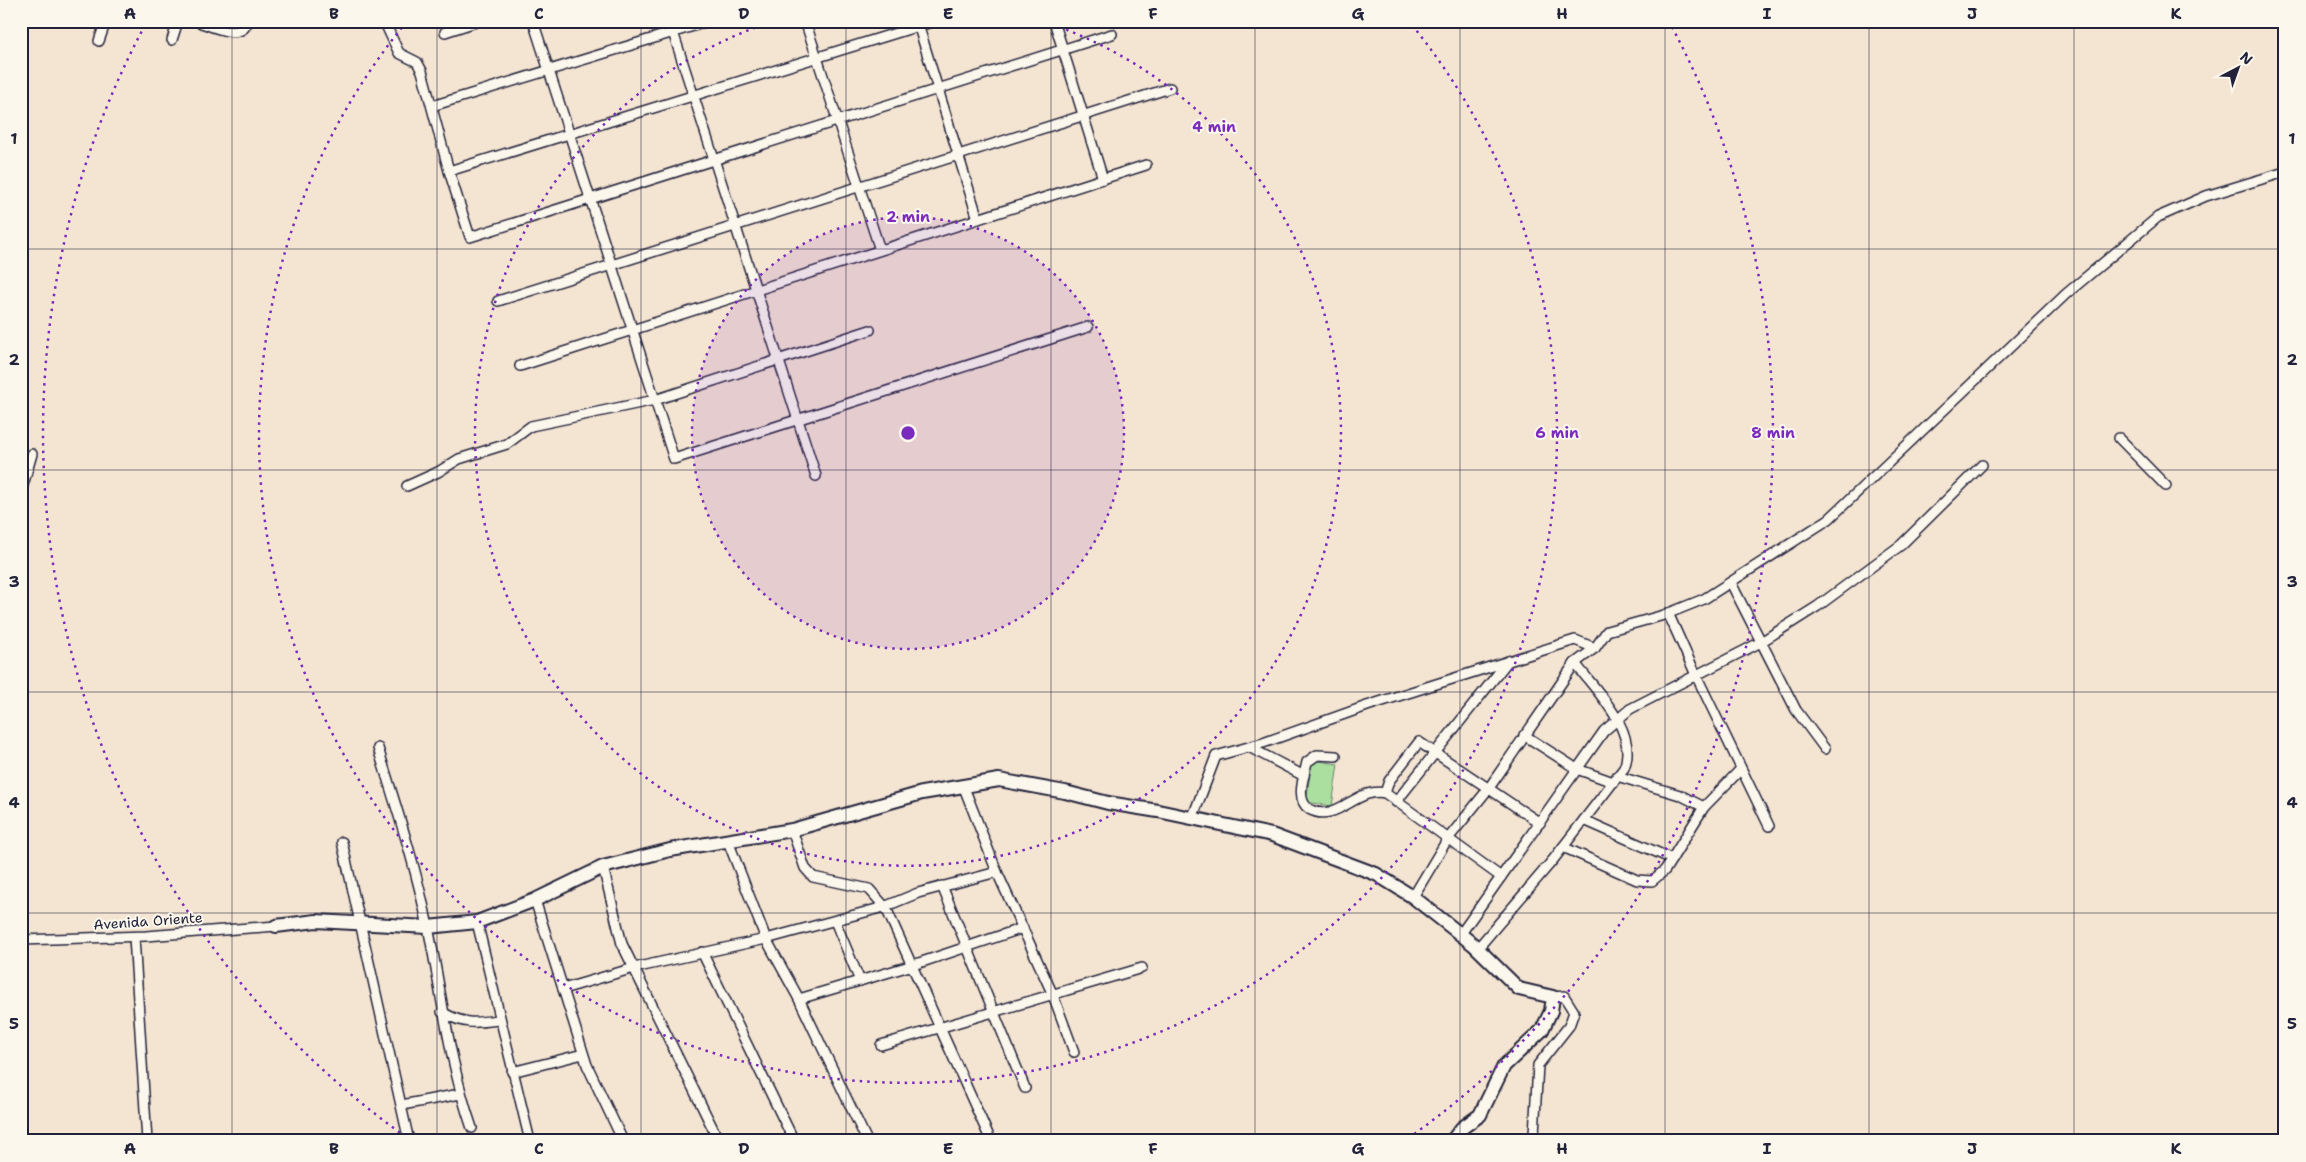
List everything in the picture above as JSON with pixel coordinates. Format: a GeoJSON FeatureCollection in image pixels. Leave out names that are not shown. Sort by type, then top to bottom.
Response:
{"type":"FeatureCollection","features":[{"type":"Feature","properties":{"kind":"street"},"geometry":{"type":"LineString","coordinates":[[98,41],[106,21]]}},
{"type":"Feature","properties":{"kind":"street"},"geometry":{"type":"LineString","coordinates":[[172,40],[178,21]]}},
{"type":"Feature","properties":{"kind":"street"},"geometry":{"type":"LineString","coordinates":[[196,21],[237,33],[244,30],[248,21]]}},
{"type":"Feature","properties":{"kind":"street"},"geometry":{"type":"LineString","coordinates":[[384,21],[399,53],[419,65],[449,172],[470,237],[1112,34]]}},
{"type":"Feature","properties":{"kind":"street"},"geometry":{"type":"LineString","coordinates":[[445,32],[479,21]]}},
{"type":"Feature","properties":{"kind":"street"},"geometry":{"type":"LineString","coordinates":[[532,21],[674,459],[1088,327]]}},
{"type":"Feature","properties":{"kind":"street"},"geometry":{"type":"LineString","coordinates":[[432,106],[710,21]]}},
{"type":"Feature","properties":{"kind":"street"},"geometry":{"type":"LineString","coordinates":[[805,21],[880,250]]}},
{"type":"Feature","properties":{"kind":"street"},"geometry":{"type":"LineString","coordinates":[[449,172],[817,58],[918,24],[935,21]]}},
{"type":"Feature","properties":{"kind":"street"},"geometry":{"type":"LineString","coordinates":[[1054,21],[1103,179]]}},
{"type":"Feature","properties":{"kind":"street"},"geometry":{"type":"LineString","coordinates":[[918,24],[978,219]]}},
{"type":"Feature","properties":{"kind":"street"},"geometry":{"type":"LineString","coordinates":[[673,32],[816,476]]}},
{"type":"Feature","properties":{"kind":"street"},"geometry":{"type":"LineString","coordinates":[[498,301],[1170,88]]}},
{"type":"Feature","properties":{"kind":"street"},"geometry":{"type":"LineString","coordinates":[[520,366],[1146,165]]}},
{"type":"Feature","properties":{"kind":"street"},"geometry":{"type":"LineString","coordinates":[[1413,897],[1448,840],[1489,788],[1575,663],[1595,648],[1607,631],[1704,600],[1829,519],[2066,294],[2158,217],[2206,196],[2285,172]]}},
{"type":"Feature","properties":{"kind":"street"},"geometry":{"type":"LineString","coordinates":[[407,486],[438,472],[459,459],[507,444],[531,426],[654,400],[870,330]]}},
{"type":"Feature","properties":{"kind":"street"},"geometry":{"type":"LineString","coordinates":[[2119,438],[2166,486]]}},
{"type":"Feature","properties":{"kind":"street"},"geometry":{"type":"LineString","coordinates":[[21,492],[32,454]]}},
{"type":"Feature","properties":{"kind":"street"},"geometry":{"type":"LineString","coordinates":[[1460,935],[1577,768],[1604,731],[1616,719],[1788,626],[1901,545],[1982,464]]}},
{"type":"Feature","properties":{"kind":"street"},"geometry":{"type":"LineString","coordinates":[[1731,583],[1796,710],[1824,749]]}},
{"type":"Feature","properties":{"kind":"street"},"geometry":{"type":"LineString","coordinates":[[1668,613],[1769,826]]}},
{"type":"Feature","properties":{"kind":"street"},"geometry":{"type":"LineString","coordinates":[[1192,819],[1216,756],[1249,747],[1367,706],[1575,640],[1595,648]]}},
{"type":"Feature","properties":{"kind":"street"},"geometry":{"type":"LineString","coordinates":[[1396,802],[1508,661]]}},
{"type":"Feature","properties":{"kind":"street"},"geometry":{"type":"LineString","coordinates":[[1477,949],[1563,848],[1626,762],[1628,748],[1616,719],[1575,663]]}},
{"type":"Feature","properties":{"kind":"street"},"geometry":{"type":"LineString","coordinates":[[1524,736],[1577,768],[1680,795],[1704,807]]}},
{"type":"Feature","properties":{"kind":"street"},"geometry":{"type":"LineString","coordinates":[[1385,792],[1389,781],[1420,742],[1540,823]]}},
{"type":"Feature","properties":{"kind":"street"},"geometry":{"type":"LineString","coordinates":[[1249,747],[1304,776]]}},
{"type":"Feature","properties":{"kind":"street"},"geometry":{"type":"LineString","coordinates":[[378,748],[404,832],[428,927],[442,1012],[460,1094],[472,1128]]}},
{"type":"Feature","properties":{"kind":"street"},"geometry":{"type":"LineString","coordinates":[[1336,756],[1322,754],[1313,756],[1308,762],[1302,792],[1302,802],[1306,807],[1318,813],[1330,813],[1353,799],[1379,791],[1385,792],[1396,802],[1501,877]]}},
{"type":"Feature","properties":{"kind":"street"},"geometry":{"type":"LineString","coordinates":[[1563,848],[1643,882],[1656,879],[1672,859],[1704,807],[1741,769]]}},
{"type":"Feature","properties":{"kind":"street"},"geometry":{"type":"LineString","coordinates":[[276,926],[316,921],[428,927],[477,922],[535,900],[603,867],[670,850],[792,830],[922,794],[963,785],[999,780],[1272,835],[1376,874],[1413,897],[1477,949],[1519,989],[1553,997],[1564,996],[1574,1012],[1569,1026],[1538,1065],[1534,1134],[1536,1141]]}},
{"type":"Feature","properties":{"kind":"street"},"geometry":{"type":"LineString","coordinates":[[963,785],[997,872],[1053,995],[1074,1052]]}},
{"type":"Feature","properties":{"kind":"street"},"geometry":{"type":"LineString","coordinates":[[1584,820],[1672,859]]}},
{"type":"Feature","properties":{"kind":"street"},"geometry":{"type":"LineString","coordinates":[[792,830],[805,868],[813,877],[869,889],[884,907],[913,965],[939,1029],[991,1141]]}},
{"type":"Feature","properties":{"kind":"street"},"geometry":{"type":"LineString","coordinates":[[728,841],[766,939],[799,999],[866,1141]]}},
{"type":"Feature","properties":{"kind":"street"},"geometry":{"type":"LineString","coordinates":[[342,842],[410,1141]]}},
{"type":"Feature","properties":{"kind":"street"},"geometry":{"type":"LineString","coordinates":[[603,867],[622,944],[719,1141]]}},
{"type":"Feature","properties":{"kind":"street"},"geometry":{"type":"LineString","coordinates":[[564,989],[634,968],[766,939],[835,921],[884,907],[918,893],[997,872]]}},
{"type":"Feature","properties":{"kind":"street"},"geometry":{"type":"LineString","coordinates":[[942,886],[1025,1088]]}},
{"type":"Feature","properties":{"kind":"street"},"geometry":{"type":"LineString","coordinates":[[535,900],[583,1054],[620,1140]]}},
{"type":"Feature","properties":{"kind":"street"},"geometry":{"type":"LineString","coordinates":[[835,921],[860,981]]}},
{"type":"Feature","properties":{"kind":"street"},"geometry":{"type":"LineString","coordinates":[[477,922],[499,1020],[530,1141]]}},
{"type":"Feature","properties":{"kind":"street","name":"Avenida Oriente"},"geometry":{"type":"LineString","coordinates":[[21,940],[134,937],[276,926]]}},
{"type":"Feature","properties":{"kind":"street"},"geometry":{"type":"LineString","coordinates":[[799,999],[913,965],[1023,928]]}},
{"type":"Feature","properties":{"kind":"street"},"geometry":{"type":"LineString","coordinates":[[134,937],[147,1141]]}},
{"type":"Feature","properties":{"kind":"street"},"geometry":{"type":"LineString","coordinates":[[702,952],[794,1141]]}},
{"type":"Feature","properties":{"kind":"street"},"geometry":{"type":"LineString","coordinates":[[881,1046],[1142,968]]}},
{"type":"Feature","properties":{"kind":"street"},"geometry":{"type":"LineString","coordinates":[[1452,1141],[1462,1128],[1480,1115],[1504,1066],[1542,1030],[1551,1011],[1553,997]]}},
{"type":"Feature","properties":{"kind":"street"},"geometry":{"type":"LineString","coordinates":[[442,1012],[462,1022],[477,1023],[499,1020]]}},
{"type":"Feature","properties":{"kind":"street"},"geometry":{"type":"LineString","coordinates":[[512,1072],[583,1054]]}},
{"type":"Feature","properties":{"kind":"street"},"geometry":{"type":"LineString","coordinates":[[402,1104],[460,1094]]}},
{"type":"Feature","properties":{"kind":"green space"},"geometry":{"type":"Polygon","coordinates":[[[1312,760],[1338,764],[1332,806],[1306,802],[1312,760]]]}}]}
